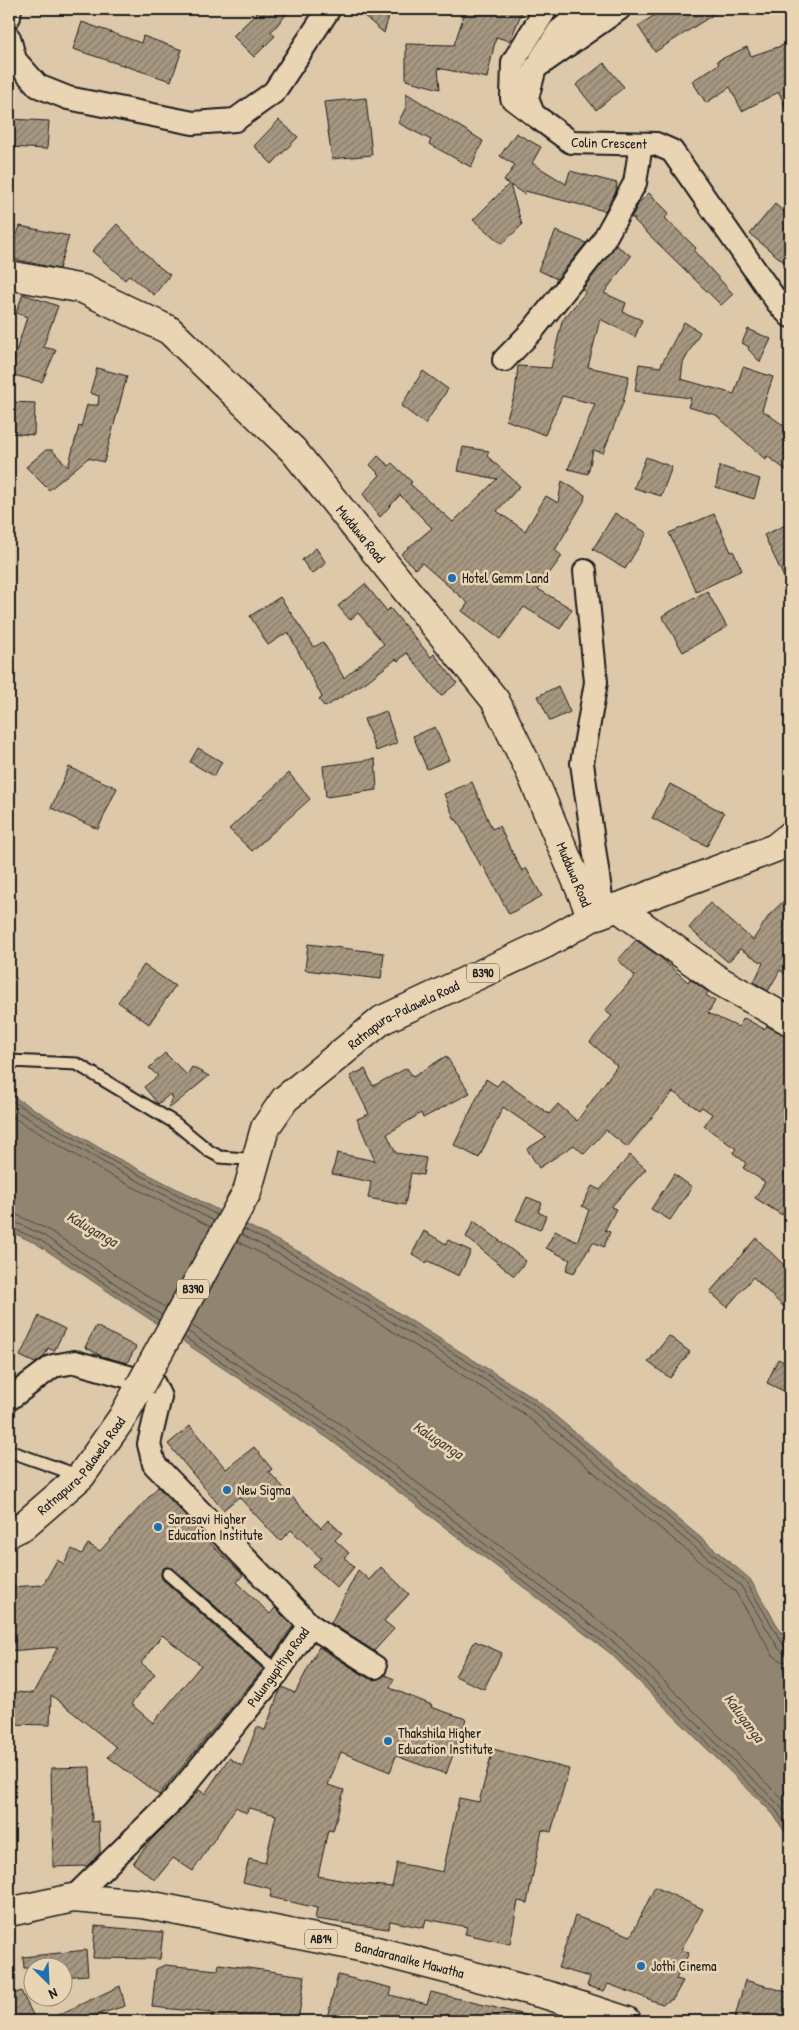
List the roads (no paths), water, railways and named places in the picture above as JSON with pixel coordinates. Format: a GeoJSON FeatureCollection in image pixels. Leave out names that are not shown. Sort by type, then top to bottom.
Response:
{"type":"FeatureCollection","features":[{"type":"Feature","properties":{"kind":"main road","name":"Mudduwa Road"},"geometry":{"type":"LineString","coordinates":[[9,275],[83,289],[169,330],[293,450],[495,700],[604,912]]}},
{"type":"Feature","properties":{"kind":"main road","name":"Ratnapura-Palawela Road"},"geometry":{"type":"LineString","coordinates":[[9,1533],[23,1526],[81,1476],[122,1418],[247,1192],[265,1128],[284,1099],[382,1020],[545,944],[604,912],[775,848],[790,836]]}},
{"type":"Feature","properties":{"kind":"main road"},"geometry":{"type":"LineString","coordinates":[[604,912],[790,1021]]}},
{"type":"Feature","properties":{"kind":"main road","name":"Bandaranaike Mawatha"},"geometry":{"type":"LineString","coordinates":[[9,1912],[73,1898],[143,1904],[365,1948],[547,1995],[627,2021]]}},
{"type":"Feature","properties":{"kind":"street"},"geometry":{"type":"LineString","coordinates":[[9,17],[10,9]]}},
{"type":"Feature","properties":{"kind":"street"},"geometry":{"type":"LineString","coordinates":[[9,38],[15,60],[38,86],[68,98],[193,122],[236,120],[274,92],[329,9]]}},
{"type":"Feature","properties":{"kind":"street","name":"Colin Crescent"},"geometry":{"type":"LineString","coordinates":[[546,9],[513,62],[512,98],[571,142],[656,144],[672,151],[778,303],[790,316]]}},
{"type":"Feature","properties":{"kind":"street"},"geometry":{"type":"LineString","coordinates":[[533,114],[527,98],[535,68],[559,31],[587,9]]}},
{"type":"Feature","properties":{"kind":"street"},"geometry":{"type":"LineString","coordinates":[[535,68],[619,9]]}},
{"type":"Feature","properties":{"kind":"street"},"geometry":{"type":"LineString","coordinates":[[504,360],[532,331],[602,245],[635,183],[641,144]]}},
{"type":"Feature","properties":{"kind":"street"},"geometry":{"type":"LineString","coordinates":[[585,571],[596,682],[582,764],[604,912]]}},
{"type":"Feature","properties":{"kind":"street","name":"Pulungupitiya Road"},"geometry":{"type":"LineString","coordinates":[[9,1399],[53,1366],[75,1362],[154,1384],[160,1397],[149,1444],[154,1464],[310,1626],[278,1672],[174,1800],[73,1898]]}},
{"type":"Feature","properties":{"kind":"street"},"geometry":{"type":"LineString","coordinates":[[310,1626],[375,1667]]}},
{"type":"Feature","properties":{"kind":"lane"},"geometry":{"type":"LineString","coordinates":[[9,1061],[77,1064],[175,1123],[209,1151],[220,1157],[256,1160]]}},
{"type":"Feature","properties":{"kind":"lane"},"geometry":{"type":"LineString","coordinates":[[9,1451],[81,1476]]}},
{"type":"Feature","properties":{"kind":"lane"},"geometry":{"type":"LineString","coordinates":[[168,1574],[278,1672]]}},
{"type":"Feature","properties":{"kind":"water","name":"Kaluganga"},"geometry":{"type":"Polygon","coordinates":[[[9,1094],[113,1156],[313,1259],[534,1398],[750,1579],[790,1647],[790,1840],[773,1814],[610,1653],[329,1439],[37,1244],[9,1231],[9,1094]]]}},
{"type":"Feature","properties":{"kind":"place","name":"Hotel Gemm Land"},"geometry":{"type":"Point","coordinates":[452,578]}},
{"type":"Feature","properties":{"kind":"place","name":"New Sigma"},"geometry":{"type":"Point","coordinates":[227,1490]}},
{"type":"Feature","properties":{"kind":"place","name":"Sarasavi Higher Education Institute"},"geometry":{"type":"Point","coordinates":[158,1527]}},
{"type":"Feature","properties":{"kind":"place","name":"Thakshila Higher Education Institute"},"geometry":{"type":"Point","coordinates":[388,1741]}},
{"type":"Feature","properties":{"kind":"place","name":"Jothi Cinema"},"geometry":{"type":"Point","coordinates":[641,1966]}}]}
